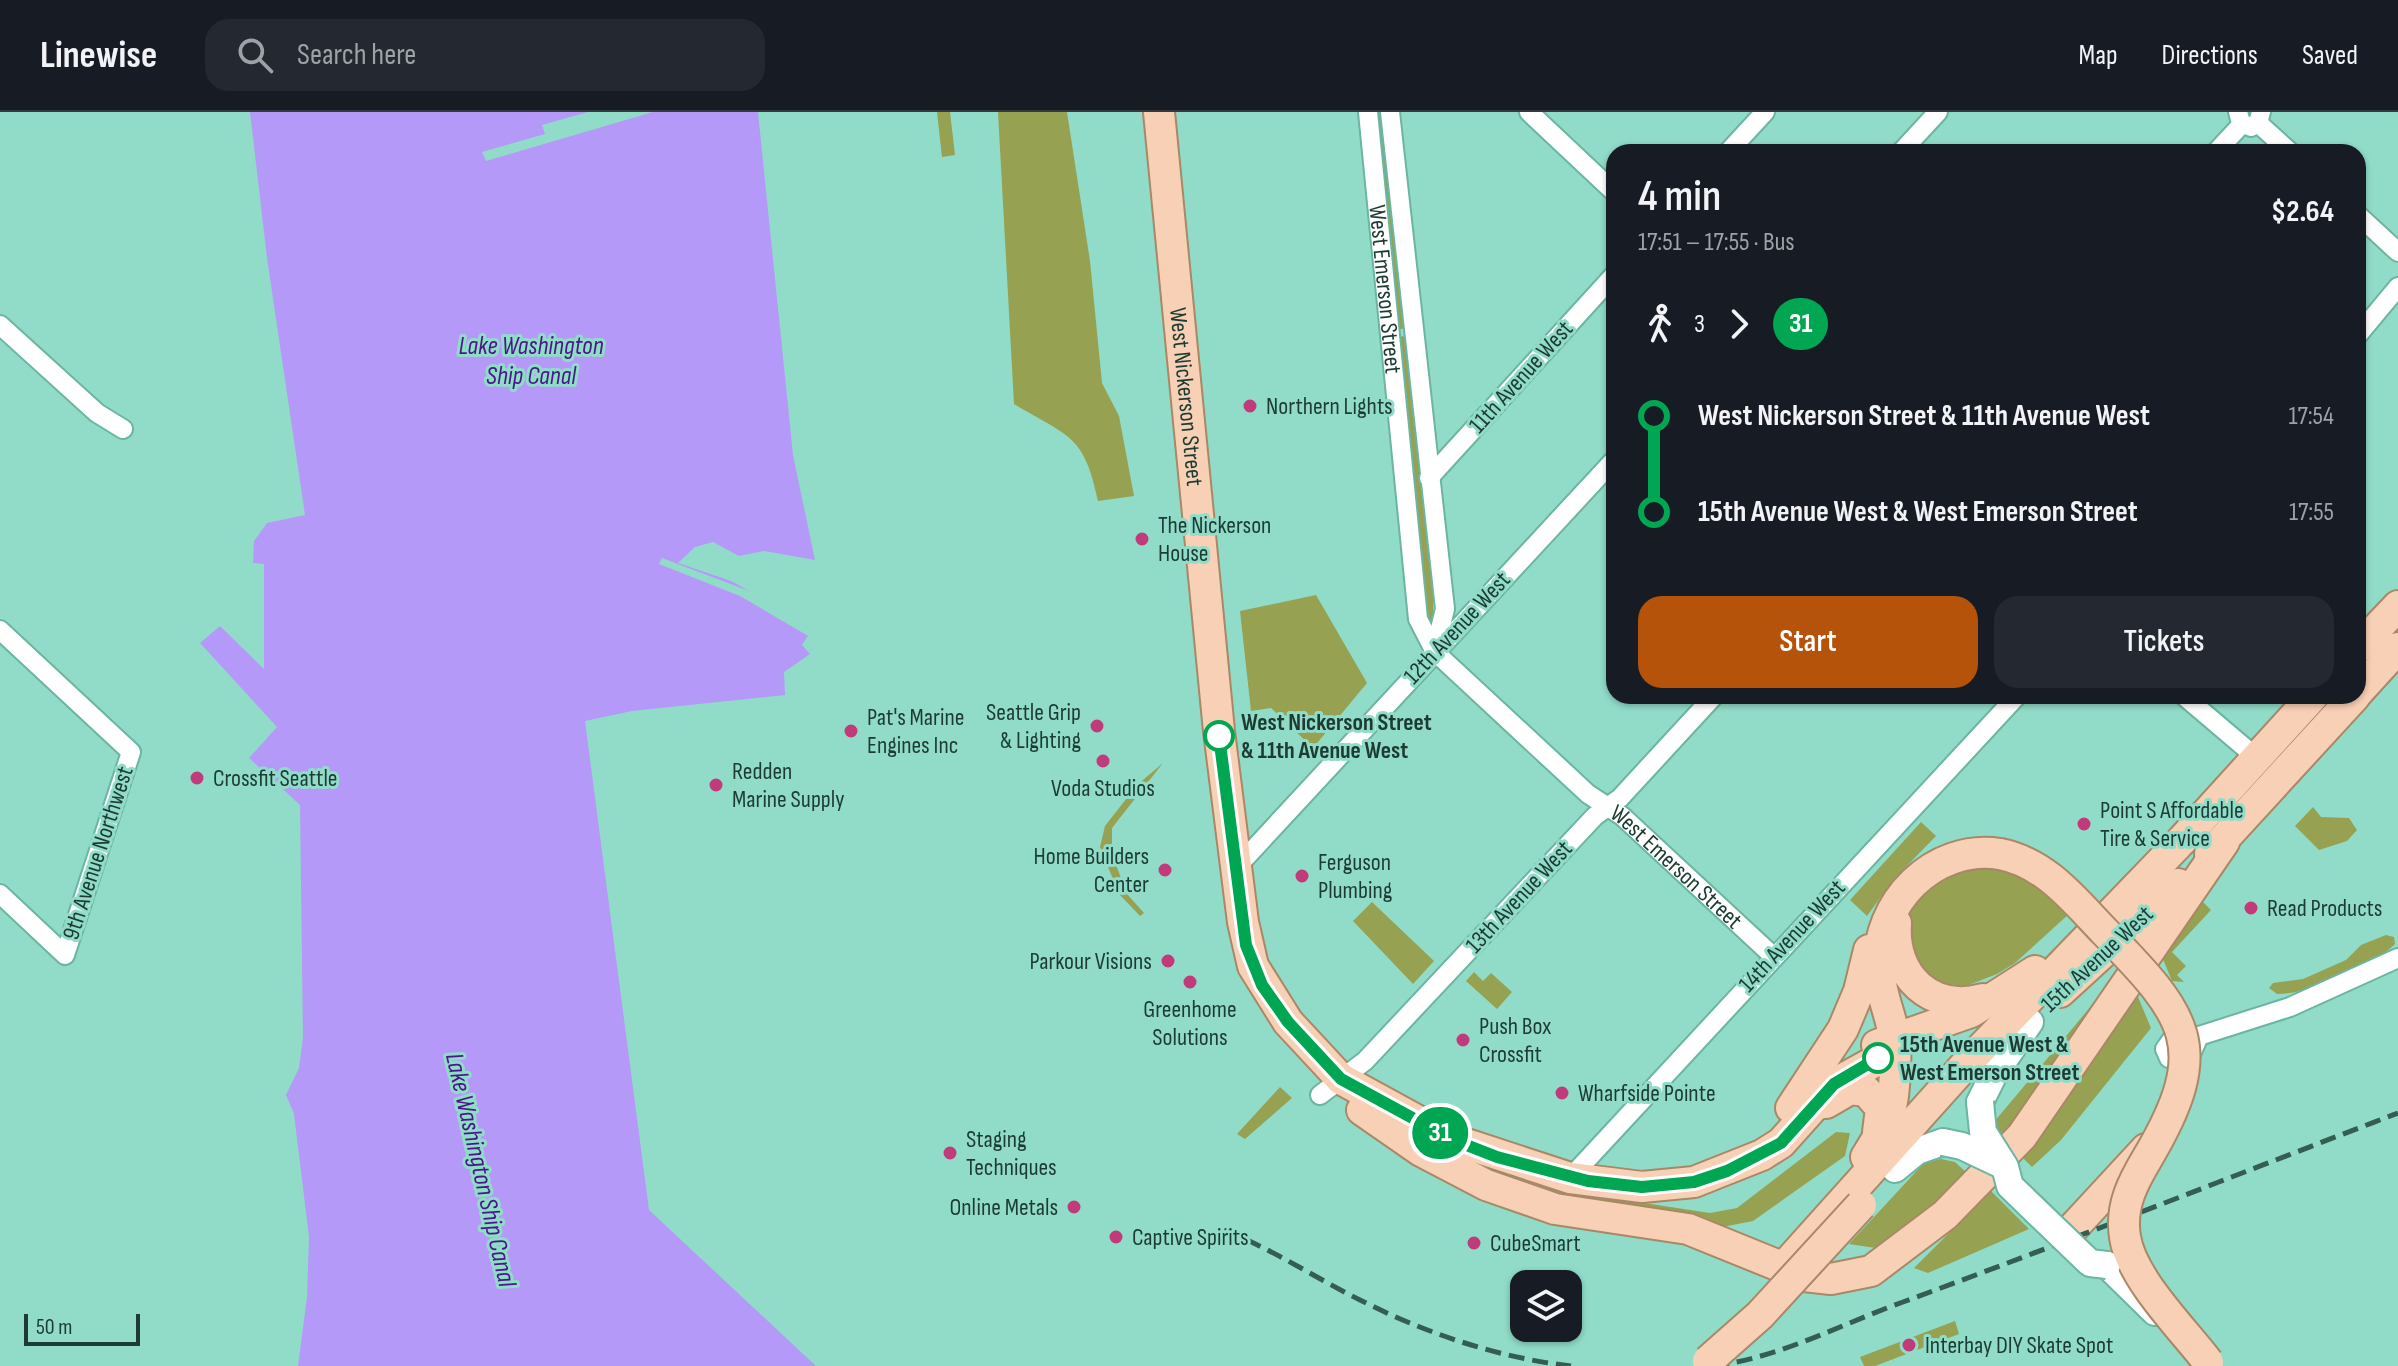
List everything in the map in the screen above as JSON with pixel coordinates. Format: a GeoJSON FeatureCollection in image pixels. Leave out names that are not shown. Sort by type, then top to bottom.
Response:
{"type":"FeatureCollection","features":[{"type":"Feature","properties":{"kind":"main road","name":"West Nickerson Street"},"geometry":{"type":"LineString","coordinates":[[1159,112],[1219,731],[1236,868],[1253,966],[1288,1022],[1331,1087],[1451,1139],[1570,1178],[1659,1187],[1711,1177],[1746,1162],[1798,1113]]}},
{"type":"Feature","properties":{"kind":"main road"},"geometry":{"type":"LineString","coordinates":[[2366,640],[2398,606]]}},
{"type":"Feature","properties":{"kind":"main road","name":"15th Avenue West"},"geometry":{"type":"LineString","coordinates":[[2366,683],[2398,648]]}},
{"type":"Feature","properties":{"kind":"main road","name":"15th Avenue West"},"geometry":{"type":"LineString","coordinates":[[1705,1363],[1748,1305],[1851,1196],[1966,1064],[2158,865],[2306,704]]}},
{"type":"Feature","properties":{"kind":"main road","name":"15th Avenue West"},"geometry":{"type":"LineString","coordinates":[[1705,1363],[1760,1315],[1851,1196],[1895,1169],[2030,1022],[2224,842],[2347,704]]}},
{"type":"Feature","properties":{"kind":"main road"},"geometry":{"type":"LineString","coordinates":[[1331,1087],[1421,1151],[1500,1190],[1555,1209],[1688,1229],[1804,1276],[1831,1279],[1871,1271],[1945,1215],[2022,1136],[2148,947],[2224,842]]}},
{"type":"Feature","properties":{"kind":"main road"},"geometry":{"type":"LineString","coordinates":[[1798,1113],[1854,1007],[1872,940],[1885,914],[1903,894],[1920,876],[1943,862],[1967,854],[2000,854],[2026,862],[2056,882],[2155,983],[2170,1004],[2183,1042],[2184,1068],[2180,1093],[2164,1130],[2130,1190],[2124,1214],[2125,1238],[2138,1272],[2211,1364]]}},
{"type":"Feature","properties":{"kind":"main road"},"geometry":{"type":"LineString","coordinates":[[1798,1113],[1846,1059],[1962,1016],[2005,993],[2158,865]]}},
{"type":"Feature","properties":{"kind":"main road"},"geometry":{"type":"LineString","coordinates":[[1903,894],[1896,922],[1896,950],[1903,968],[1915,984],[1931,996],[1954,1003],[1967,1003],[2005,993]]}},
{"type":"Feature","properties":{"kind":"main road"},"geometry":{"type":"LineString","coordinates":[[1851,1196],[1893,1098],[1895,1039],[1882,989],[1879,958],[1885,929],[1903,894]]}},
{"type":"Feature","properties":{"kind":"main road"},"geometry":{"type":"LineString","coordinates":[[2030,1022],[1993,1076],[1980,1102],[1983,1132],[2005,1167],[2211,1364]]}},
{"type":"Feature","properties":{"kind":"main road"},"geometry":{"type":"LineString","coordinates":[[1798,1113],[1843,1091],[1866,1091],[1881,1108],[1875,1142]]}},
{"type":"Feature","properties":{"kind":"main road"},"geometry":{"type":"LineString","coordinates":[[2072,1229],[2164,1130]]}},
{"type":"Feature","properties":{"kind":"main road"},"geometry":{"type":"LineString","coordinates":[[1895,1169],[1917,1151],[1943,1142],[1962,1146],[2005,1167],[2010,1186],[2051,1228],[2090,1263],[2107,1265]]}},
{"type":"Feature","properties":{"kind":"street","name":"West Emerson Street"},"geometry":{"type":"LineString","coordinates":[[1368,112],[1418,619],[1435,652],[1588,794],[1622,816],[1773,956]]}},
{"type":"Feature","properties":{"kind":"street","name":"West Emerson Street"},"geometry":{"type":"LineString","coordinates":[[1390,112],[1445,609],[1435,652]]}},
{"type":"Feature","properties":{"kind":"street"},"geometry":{"type":"LineString","coordinates":[[1529,112],[1606,184]]}},
{"type":"Feature","properties":{"kind":"street"},"geometry":{"type":"LineString","coordinates":[[1735,144],[1765,112]]}},
{"type":"Feature","properties":{"kind":"street"},"geometry":{"type":"LineString","coordinates":[[1908,144],[1938,112]]}},
{"type":"Feature","properties":{"kind":"street"},"geometry":{"type":"LineString","coordinates":[[2224,144],[2250,118],[2281,144]]}},
{"type":"Feature","properties":{"kind":"street"},"geometry":{"type":"LineString","coordinates":[[2366,222],[2398,252]]}},
{"type":"Feature","properties":{"kind":"street","name":"11th Avenue West"},"geometry":{"type":"LineString","coordinates":[[1429,478],[1606,284]]}},
{"type":"Feature","properties":{"kind":"street"},"geometry":{"type":"LineString","coordinates":[[2366,325],[2398,287]]}},
{"type":"Feature","properties":{"kind":"street"},"geometry":{"type":"LineString","coordinates":[[0,325],[97,413],[123,429]]}},
{"type":"Feature","properties":{"kind":"street","name":"12th Avenue West"},"geometry":{"type":"LineString","coordinates":[[1236,868],[1606,469]]}},
{"type":"Feature","properties":{"kind":"street","name":"9th Avenue Northwest"},"geometry":{"type":"LineString","coordinates":[[0,630],[131,752],[65,955],[0,894]]}},
{"type":"Feature","properties":{"kind":"street","name":"13th Avenue West"},"geometry":{"type":"LineString","coordinates":[[1331,1087],[1365,1061],[1595,816],[1620,798],[1707,704]]}},
{"type":"Feature","properties":{"kind":"street","name":"14th Avenue West"},"geometry":{"type":"LineString","coordinates":[[1570,1178],[2009,704]]}},
{"type":"Feature","properties":{"kind":"street"},"geometry":{"type":"LineString","coordinates":[[2193,704],[2257,758]]}},
{"type":"Feature","properties":{"kind":"street"},"geometry":{"type":"LineString","coordinates":[[2199,1036],[2321,995],[2391,960],[2398,949]]}},
{"type":"Feature","properties":{"kind":"green space"},"geometry":{"type":"Polygon","coordinates":[[[937,112],[950,112],[955,155],[942,157],[937,112]]]}},
{"type":"Feature","properties":{"kind":"green space"},"geometry":{"type":"Polygon","coordinates":[[[998,112],[1067,112],[1090,261],[1102,383],[1119,416],[1134,496],[1098,501],[1087,462],[1080,450],[1061,432],[1014,404],[998,112]]]}},
{"type":"Feature","properties":{"kind":"green space"},"geometry":{"type":"Polygon","coordinates":[[[1373,112],[1382,112],[1407,328],[1395,330],[1373,112]]]}},
{"type":"Feature","properties":{"kind":"green space"},"geometry":{"type":"Polygon","coordinates":[[[1408,336],[1433,596],[1433,625],[1429,619],[1415,543],[1395,337],[1408,336]]]}},
{"type":"Feature","properties":{"kind":"green space"},"geometry":{"type":"Polygon","coordinates":[[[1316,595],[1367,683],[1313,748],[1271,708],[1251,711],[1240,611],[1316,595]]]}},
{"type":"Feature","properties":{"kind":"green space"},"geometry":{"type":"Polygon","coordinates":[[[1163,763],[1112,828],[1112,854],[1127,894],[1144,913],[1140,916],[1119,894],[1100,847],[1105,826],[1137,785],[1163,763]]]}},
{"type":"Feature","properties":{"kind":"green space"},"geometry":{"type":"Polygon","coordinates":[[[2313,807],[2321,817],[2349,818],[2357,830],[2347,841],[2319,850],[2295,826],[2313,807]]]}},
{"type":"Feature","properties":{"kind":"green space"},"geometry":{"type":"Polygon","coordinates":[[[1921,822],[1936,836],[1894,879],[1867,916],[1850,900],[1921,822]]]}},
{"type":"Feature","properties":{"kind":"green space"},"geometry":{"type":"Polygon","coordinates":[[[1981,867],[2021,873],[2070,913],[2015,963],[1997,974],[1966,986],[1947,984],[1937,991],[1912,967],[1907,918],[1914,902],[1942,878],[1981,867]]]}},
{"type":"Feature","properties":{"kind":"green space"},"geometry":{"type":"Polygon","coordinates":[[[2199,898],[2211,910],[2172,952],[2186,966],[2177,975],[2184,982],[2172,981],[2160,952],[2199,898]]]}},
{"type":"Feature","properties":{"kind":"green space"},"geometry":{"type":"Polygon","coordinates":[[[1372,902],[1434,961],[1413,984],[1353,921],[1372,902]]]}},
{"type":"Feature","properties":{"kind":"green space"},"geometry":{"type":"Polygon","coordinates":[[[2386,935],[2394,937],[2395,944],[2371,963],[2340,979],[2292,993],[2277,994],[2269,988],[2273,983],[2303,979],[2346,960],[2361,945],[2386,935]]]}},
{"type":"Feature","properties":{"kind":"green space"},"geometry":{"type":"Polygon","coordinates":[[[1474,972],[1483,981],[1491,973],[1512,992],[1497,1009],[1466,981],[1474,972]]]}},
{"type":"Feature","properties":{"kind":"green space"},"geometry":{"type":"Polygon","coordinates":[[[2118,974],[2004,1138],[1994,1122],[2118,974]]]}},
{"type":"Feature","properties":{"kind":"green space"},"geometry":{"type":"Polygon","coordinates":[[[2133,985],[2151,1028],[2061,1140],[2032,1167],[2020,1155],[2133,985]]]}},
{"type":"Feature","properties":{"kind":"green space"},"geometry":{"type":"Polygon","coordinates":[[[1280,1087],[1292,1098],[1245,1139],[1237,1134],[1280,1087]]]}},
{"type":"Feature","properties":{"kind":"green space"},"geometry":{"type":"Polygon","coordinates":[[[1836,1132],[1850,1133],[1845,1156],[1753,1221],[1712,1229],[1566,1205],[1458,1157],[1539,1187],[1710,1213],[1737,1208],[1836,1132]]]}},
{"type":"Feature","properties":{"kind":"green space"},"geometry":{"type":"Polygon","coordinates":[[[1941,1159],[1955,1162],[1969,1175],[1963,1188],[1882,1249],[1849,1244],[1924,1163],[1941,1159]]]}},
{"type":"Feature","properties":{"kind":"green space"},"geometry":{"type":"Polygon","coordinates":[[[1991,1191],[2029,1229],[1928,1273],[1914,1268],[1991,1191]]]}},
{"type":"Feature","properties":{"kind":"green space","name":"Interbay DIY Skate Spot"},"geometry":{"type":"Polygon","coordinates":[[[1955,1321],[1959,1334],[1875,1366],[1864,1366],[1860,1357],[1955,1321]]]}},
{"type":"Feature","properties":{"kind":"water","name":"Lake Washington Ship Canal"},"geometry":{"type":"Polygon","coordinates":[[[250,112],[758,112],[793,455],[815,560],[764,551],[739,556],[713,542],[695,547],[678,563],[731,581],[814,626],[802,645],[810,654],[784,672],[785,695],[632,711],[585,721],[649,1210],[816,1366],[298,1366],[307,1297],[309,1237],[294,1114],[286,1095],[299,1068],[303,1038],[300,805],[249,758],[277,727],[200,643],[220,626],[264,669],[264,564],[253,563],[254,541],[267,523],[305,515],[267,258],[250,112]]]}},
{"type":"Feature","properties":{"kind":"pier"},"geometry":{"type":"Polygon","coordinates":[[[588,112],[653,112],[486,161],[482,152],[545,134],[542,125],[588,112]]]}},
{"type":"Feature","properties":{"kind":"pier"},"geometry":{"type":"Polygon","coordinates":[[[662,558],[757,594],[814,626],[810,637],[740,596],[659,564],[662,558]]]}},
{"type":"Feature","properties":{"kind":"railway"},"geometry":{"type":"LineString","coordinates":[[1713,1366],[1738,1362],[1810,1339],[2398,1113]]}},
{"type":"Feature","properties":{"kind":"railway"},"geometry":{"type":"LineString","coordinates":[[1224,1230],[1410,1323],[1490,1350],[1571,1366]]}},
{"type":"Feature","properties":{"kind":"bus line","name":"31"},"geometry":{"type":"LineString","coordinates":[[1219,736],[1246,945],[1268,996],[1341,1079],[1451,1139],[1497,1157],[1570,1178],[1642,1187],[1694,1182],[1727,1171],[1781,1143],[1834,1084],[1878,1058]]}},
{"type":"Feature","properties":{"kind":"place","name":"Northern Lights"},"geometry":{"type":"Point","coordinates":[1250,406]}},
{"type":"Feature","properties":{"kind":"place","name":"The Nickerson House"},"geometry":{"type":"Point","coordinates":[1142,539]}},
{"type":"Feature","properties":{"kind":"place","name":"Seattle Grip & Lighting"},"geometry":{"type":"Point","coordinates":[1097,726]}},
{"type":"Feature","properties":{"kind":"place","name":"Pat's Marine Engines Inc"},"geometry":{"type":"Point","coordinates":[851,731]}},
{"type":"Feature","properties":{"kind":"place","name":"West Nickerson Street & 11th Avenue West"},"geometry":{"type":"Point","coordinates":[1219,736]}},
{"type":"Feature","properties":{"kind":"place","name":"Voda Studios"},"geometry":{"type":"Point","coordinates":[1103,761]}},
{"type":"Feature","properties":{"kind":"place","name":"Crossfit Seattle"},"geometry":{"type":"Point","coordinates":[197,778]}},
{"type":"Feature","properties":{"kind":"place","name":"Redden Marine Supply"},"geometry":{"type":"Point","coordinates":[716,785]}},
{"type":"Feature","properties":{"kind":"place","name":"Point S Affordable Tire & Service"},"geometry":{"type":"Point","coordinates":[2084,824]}},
{"type":"Feature","properties":{"kind":"place","name":"Home Builders Center"},"geometry":{"type":"Point","coordinates":[1165,870]}},
{"type":"Feature","properties":{"kind":"place","name":"Ferguson Plumbing"},"geometry":{"type":"Point","coordinates":[1302,876]}},
{"type":"Feature","properties":{"kind":"place","name":"Read Products"},"geometry":{"type":"Point","coordinates":[2251,908]}},
{"type":"Feature","properties":{"kind":"place","name":"Parkour Visions"},"geometry":{"type":"Point","coordinates":[1168,961]}},
{"type":"Feature","properties":{"kind":"place","name":"Greenhome Solutions"},"geometry":{"type":"Point","coordinates":[1190,982]}},
{"type":"Feature","properties":{"kind":"place","name":"Push Box Crossfit"},"geometry":{"type":"Point","coordinates":[1463,1040]}},
{"type":"Feature","properties":{"kind":"place","name":"15th Avenue West & West Emerson Street"},"geometry":{"type":"Point","coordinates":[1878,1058]}},
{"type":"Feature","properties":{"kind":"place","name":"Wharfside Pointe"},"geometry":{"type":"Point","coordinates":[1562,1093]}},
{"type":"Feature","properties":{"kind":"place","name":"Staging Techniques"},"geometry":{"type":"Point","coordinates":[950,1153]}},
{"type":"Feature","properties":{"kind":"place","name":"Online Metals"},"geometry":{"type":"Point","coordinates":[1074,1207]}},
{"type":"Feature","properties":{"kind":"place","name":"Captive Spirits"},"geometry":{"type":"Point","coordinates":[1116,1237]}},
{"type":"Feature","properties":{"kind":"place","name":"CubeSmart"},"geometry":{"type":"Point","coordinates":[1474,1243]}},
{"type":"Feature","properties":{"kind":"place","name":"Interbay DIY Skate Spot"},"geometry":{"type":"Point","coordinates":[1909,1345]}}]}
